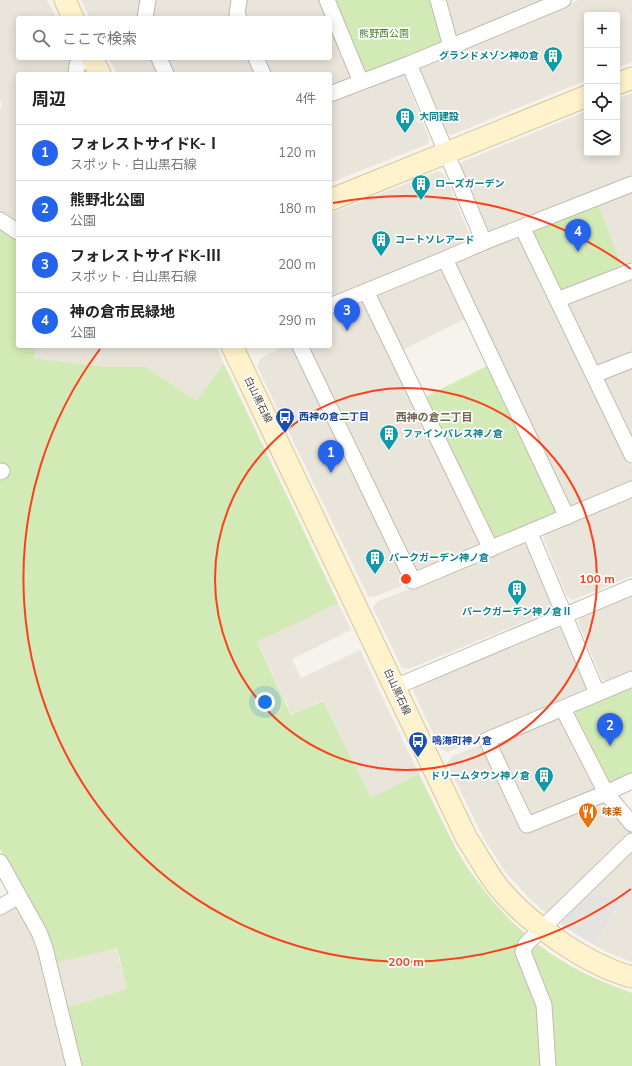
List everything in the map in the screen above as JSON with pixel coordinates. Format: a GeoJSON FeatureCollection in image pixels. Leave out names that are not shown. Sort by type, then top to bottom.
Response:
{"type":"FeatureCollection","features":[{"type":"Feature","properties":{"kind":"street"},"geometry":{"type":"LineString","coordinates":[[65,0],[72,16]]}},
{"type":"Feature","properties":{"kind":"street"},"geometry":{"type":"LineString","coordinates":[[145,16],[148,0]]}},
{"type":"Feature","properties":{"kind":"street"},"geometry":{"type":"LineString","coordinates":[[238,16],[239,0]]}},
{"type":"Feature","properties":{"kind":"street"},"geometry":{"type":"LineString","coordinates":[[327,0],[361,82]]}},
{"type":"Feature","properties":{"kind":"street"},"geometry":{"type":"LineString","coordinates":[[438,0],[451,47]]}},
{"type":"Feature","properties":{"kind":"street"},"geometry":{"type":"LineString","coordinates":[[332,93],[409,64],[563,0]]}},
{"type":"Feature","properties":{"kind":"street"},"geometry":{"type":"LineString","coordinates":[[76,72],[77,65],[88,60]]}},
{"type":"Feature","properties":{"kind":"street"},"geometry":{"type":"LineString","coordinates":[[93,60],[99,72]]}},
{"type":"Feature","properties":{"kind":"street"},"geometry":{"type":"LineString","coordinates":[[160,60],[165,72]]}},
{"type":"Feature","properties":{"kind":"street"},"geometry":{"type":"LineString","coordinates":[[257,60],[262,72]]}},
{"type":"Feature","properties":{"kind":"street"},"geometry":{"type":"LineString","coordinates":[[409,64],[484,242]]}},
{"type":"Feature","properties":{"kind":"street"},"geometry":{"type":"LineString","coordinates":[[620,83],[632,78]]}},
{"type":"Feature","properties":{"kind":"street"},"geometry":{"type":"LineString","coordinates":[[332,199],[584,97]]}},
{"type":"Feature","properties":{"kind":"street"},"geometry":{"type":"LineString","coordinates":[[332,305],[484,242],[632,184]]}},
{"type":"Feature","properties":{"kind":"street"},"geometry":{"type":"LineString","coordinates":[[0,220],[16,231]]}},
{"type":"Feature","properties":{"kind":"street"},"geometry":{"type":"LineString","coordinates":[[522,228],[632,455]]}},
{"type":"Feature","properties":{"kind":"street"},"geometry":{"type":"LineString","coordinates":[[445,259],[567,517]]}},
{"type":"Feature","properties":{"kind":"street"},"geometry":{"type":"LineString","coordinates":[[557,300],[632,271]]}},
{"type":"Feature","properties":{"kind":"street"},"geometry":{"type":"LineString","coordinates":[[366,291],[491,549]]}},
{"type":"Feature","properties":{"kind":"street","name":"白山黒石線"},"geometry":{"type":"LineString","coordinates":[[233,348],[467,839],[499,887],[523,914],[583,956],[608,969],[632,978]]}},
{"type":"Feature","properties":{"kind":"street"},"geometry":{"type":"LineString","coordinates":[[301,348],[413,581],[632,490]]}},
{"type":"Feature","properties":{"kind":"street"},"geometry":{"type":"LineString","coordinates":[[594,375],[632,360]]}},
{"type":"Feature","properties":{"kind":"street"},"geometry":{"type":"LineString","coordinates":[[530,533],[597,693]]}},
{"type":"Feature","properties":{"kind":"street"},"geometry":{"type":"LineString","coordinates":[[395,687],[632,587]]}},
{"type":"Feature","properties":{"kind":"street"},"geometry":{"type":"LineString","coordinates":[[632,679],[597,693],[564,709],[487,740],[527,825],[632,781]]}},
{"type":"Feature","properties":{"kind":"street"},"geometry":{"type":"LineString","coordinates":[[564,709],[606,793],[632,824]]}},
{"type":"Feature","properties":{"kind":"street"},"geometry":{"type":"LineString","coordinates":[[548,1066],[544,1005],[523,952],[526,944],[632,841]]}},
{"type":"Feature","properties":{"kind":"street"},"geometry":{"type":"LineString","coordinates":[[0,862],[39,932],[45,948],[74,1066]]}},
{"type":"Feature","properties":{"kind":"street"},"geometry":{"type":"LineString","coordinates":[[0,907],[19,896]]}},
{"type":"Feature","properties":{"kind":"shaded area"},"geometry":{"type":"Polygon","coordinates":[[[0,0],[47,0],[55,16],[16,16],[16,60],[73,60],[72,72],[16,72],[16,226],[0,216],[0,111],[2,104],[0,99],[0,0]]]}},
{"type":"Feature","properties":{"kind":"shaded area"},"geometry":{"type":"Polygon","coordinates":[[[81,0],[144,0],[140,16],[89,16],[81,0]]]}},
{"type":"Feature","properties":{"kind":"shaded area"},"geometry":{"type":"Polygon","coordinates":[[[154,0],[234,0],[234,16],[151,16],[154,0]]]}},
{"type":"Feature","properties":{"kind":"shaded area"},"geometry":{"type":"Polygon","coordinates":[[[244,0],[322,0],[328,16],[244,16],[244,0]]]}},
{"type":"Feature","properties":{"kind":"shaded area"},"geometry":{"type":"Polygon","coordinates":[[[443,0],[551,0],[459,39],[453,36],[443,0]]]}},
{"type":"Feature","properties":{"kind":"shaded area"},"geometry":{"type":"Polygon","coordinates":[[[579,0],[632,0],[632,62],[620,67],[620,12],[584,12],[584,81],[451,135],[444,132],[419,71],[422,65],[579,0]]]}},
{"type":"Feature","properties":{"kind":"shaded area"},"geometry":{"type":"Polygon","coordinates":[[[332,25],[351,72],[348,82],[332,88],[332,72],[267,72],[262,60],[332,60],[332,25]]]}},
{"type":"Feature","properties":{"kind":"shaded area"},"geometry":{"type":"Polygon","coordinates":[[[110,60],[154,60],[159,72],[116,72],[110,60]]]}},
{"type":"Feature","properties":{"kind":"shaded area"},"geometry":{"type":"Polygon","coordinates":[[[166,60],[252,60],[256,72],[171,72],[166,60]]]}},
{"type":"Feature","properties":{"kind":"shaded area"},"geometry":{"type":"Polygon","coordinates":[[[397,72],[404,75],[429,138],[428,144],[332,182],[332,99],[397,72]]]}},
{"type":"Feature","properties":{"kind":"shaded area"},"geometry":{"type":"Polygon","coordinates":[[[632,93],[632,179],[494,233],[484,230],[460,169],[462,162],[584,112],[584,156],[620,156],[620,98],[632,93]]]}},
{"type":"Feature","properties":{"kind":"shaded area"},"geometry":{"type":"Polygon","coordinates":[[[438,171],[445,175],[470,236],[466,245],[332,299],[332,213],[438,171]]]}},
{"type":"Feature","properties":{"kind":"shaded area"},"geometry":{"type":"Polygon","coordinates":[[[632,189],[632,266],[623,270],[598,203],[632,189]]]}},
{"type":"Feature","properties":{"kind":"shaded area"},"geometry":{"type":"Polygon","coordinates":[[[514,236],[522,240],[632,467],[632,485],[576,508],[567,505],[454,267],[457,259],[514,236]]]}},
{"type":"Feature","properties":{"kind":"shaded area"},"geometry":{"type":"Polygon","coordinates":[[[436,267],[445,271],[467,318],[401,351],[375,298],[379,290],[436,267]]]}},
{"type":"Feature","properties":{"kind":"shaded area"},"geometry":{"type":"Polygon","coordinates":[[[632,277],[632,355],[602,368],[594,364],[567,309],[571,301],[632,277]]]}},
{"type":"Feature","properties":{"kind":"shaded area"},"geometry":{"type":"Polygon","coordinates":[[[359,299],[366,303],[481,541],[477,549],[421,573],[412,569],[307,348],[332,348],[332,310],[359,299]]]}},
{"type":"Feature","properties":{"kind":"shaded area"},"geometry":{"type":"Polygon","coordinates":[[[36,348],[217,348],[224,364],[196,402],[146,367],[105,367],[34,358],[36,348]]]}},
{"type":"Feature","properties":{"kind":"shaded area"},"geometry":{"type":"Polygon","coordinates":[[[281,348],[294,348],[406,577],[403,585],[374,597],[368,596],[257,366],[261,358],[281,348]]]}},
{"type":"Feature","properties":{"kind":"shaded area"},"geometry":{"type":"Polygon","coordinates":[[[632,365],[632,444],[603,384],[606,376],[632,365]]]}},
{"type":"Feature","properties":{"kind":"shaded area"},"geometry":{"type":"Polygon","coordinates":[[[632,496],[632,576],[573,600],[567,596],[543,538],[547,531],[632,496]]]}},
{"type":"Feature","properties":{"kind":"shaded area"},"geometry":{"type":"Polygon","coordinates":[[[522,542],[530,547],[553,603],[551,611],[409,669],[402,668],[373,608],[377,602],[522,542]]]}},
{"type":"Feature","properties":{"kind":"shaded area"},"geometry":{"type":"Polygon","coordinates":[[[632,593],[632,674],[609,683],[602,679],[578,622],[581,614],[632,593]]]}},
{"type":"Feature","properties":{"kind":"shaded area"},"geometry":{"type":"Polygon","coordinates":[[[338,603],[351,630],[292,659],[301,678],[360,650],[419,774],[371,798],[323,700],[292,715],[257,641],[338,603]]]}},
{"type":"Feature","properties":{"kind":"shaded area"},"geometry":{"type":"Polygon","coordinates":[[[556,626],[563,629],[588,687],[584,694],[448,752],[440,748],[413,691],[416,684],[556,626]]]}},
{"type":"Feature","properties":{"kind":"shaded area"},"geometry":{"type":"Polygon","coordinates":[[[556,717],[565,721],[596,787],[593,794],[530,819],[495,747],[498,741],[556,717]]]}},
{"type":"Feature","properties":{"kind":"shaded area"},"geometry":{"type":"Polygon","coordinates":[[[480,745],[486,749],[525,832],[600,802],[608,804],[631,829],[630,836],[554,911],[546,913],[531,900],[506,873],[483,837],[447,763],[451,757],[480,745]]]}},
{"type":"Feature","properties":{"kind":"shaded area"},"geometry":{"type":"Polygon","coordinates":[[[632,848],[632,962],[594,945],[620,905],[587,890],[632,848]]]}},
{"type":"Feature","properties":{"kind":"shaded area"},"geometry":{"type":"Polygon","coordinates":[[[587,890],[620,904],[594,945],[561,925],[561,917],[587,890]]]}},
{"type":"Feature","properties":{"kind":"shaded area"},"geometry":{"type":"Polygon","coordinates":[[[13,906],[19,908],[33,933],[40,954],[68,1066],[0,1066],[0,914],[13,906]]]}},
{"type":"Feature","properties":{"kind":"shaded area"},"geometry":{"type":"Polygon","coordinates":[[[116,948],[127,989],[66,1008],[55,963],[116,948]]]}},
{"type":"Feature","properties":{"kind":"green space","name":"熊野西公園"},"geometry":{"type":"Polygon","coordinates":[[[333,0],[432,0],[443,41],[439,48],[369,75],[364,73],[333,0]]]}},
{"type":"Feature","properties":{"kind":"green space"},"geometry":{"type":"Polygon","coordinates":[[[598,203],[623,270],[566,292],[558,290],[531,234],[534,229],[598,203]]]}},
{"type":"Feature","properties":{"kind":"green space"},"geometry":{"type":"Polygon","coordinates":[[[0,229],[16,240],[16,348],[36,348],[34,358],[105,367],[146,367],[196,401],[224,364],[338,603],[257,642],[291,715],[323,701],[371,798],[419,774],[456,849],[468,869],[491,899],[510,920],[526,934],[539,1006],[542,1066],[81,1066],[66,1008],[127,989],[117,948],[55,963],[43,926],[0,849],[0,229]]]}},
{"type":"Feature","properties":{"kind":"green space"},"geometry":{"type":"Polygon","coordinates":[[[489,365],[559,510],[555,517],[499,541],[490,537],[423,398],[489,365]]]}},
{"type":"Feature","properties":{"kind":"green space"},"geometry":{"type":"Polygon","coordinates":[[[632,686],[632,776],[614,784],[606,781],[574,716],[577,709],[632,686]]]}},
{"type":"Feature","properties":{"kind":"green space"},"geometry":{"type":"Polygon","coordinates":[[[539,945],[572,967],[607,984],[632,993],[632,1066],[553,1066],[528,953],[530,947],[539,945]]]}},
{"type":"Feature","properties":{"kind":"place","name":"グランドメゾン神の倉"},"geometry":{"type":"Point","coordinates":[553,73]}},
{"type":"Feature","properties":{"kind":"place","name":"大同建設"},"geometry":{"type":"Point","coordinates":[405,134]}},
{"type":"Feature","properties":{"kind":"place","name":"ローズガーデン"},"geometry":{"type":"Point","coordinates":[421,201]}},
{"type":"Feature","properties":{"kind":"place","name":"神の倉市民緑地"},"geometry":{"type":"Point","coordinates":[578,252]}},
{"type":"Feature","properties":{"kind":"place","name":"コートソレアード"},"geometry":{"type":"Point","coordinates":[381,257]}},
{"type":"Feature","properties":{"kind":"place","name":"フォレストサイドK-Ⅲ"},"geometry":{"type":"Point","coordinates":[347,331]}},
{"type":"Feature","properties":{"kind":"place","name":"西神の倉二丁目"},"geometry":{"type":"Point","coordinates":[285,434]}},
{"type":"Feature","properties":{"kind":"place","name":"ファインパレス神ノ倉"},"geometry":{"type":"Point","coordinates":[389,451]}},
{"type":"Feature","properties":{"kind":"place","name":"フォレストサイドK-Ⅰ"},"geometry":{"type":"Point","coordinates":[331,473]}},
{"type":"Feature","properties":{"kind":"place","name":"パークガーデン神ノ倉"},"geometry":{"type":"Point","coordinates":[375,575]}},
{"type":"Feature","properties":{"kind":"place","name":"パークガーデン神ノ倉Ⅱ"},"geometry":{"type":"Point","coordinates":[517,606]}},
{"type":"Feature","properties":{"kind":"place","name":"熊野北公園"},"geometry":{"type":"Point","coordinates":[610,746]}},
{"type":"Feature","properties":{"kind":"place","name":"鳴海町神ノ倉"},"geometry":{"type":"Point","coordinates":[418,758]}},
{"type":"Feature","properties":{"kind":"place","name":"ドリームタウン神ノ倉"},"geometry":{"type":"Point","coordinates":[544,793]}},
{"type":"Feature","properties":{"kind":"place","name":"味楽"},"geometry":{"type":"Point","coordinates":[588,829]}},
{"type":"Feature","properties":{"kind":"district","name":"西神の倉二丁目"},"geometry":{"type":"Point","coordinates":[434,417]}}]}
